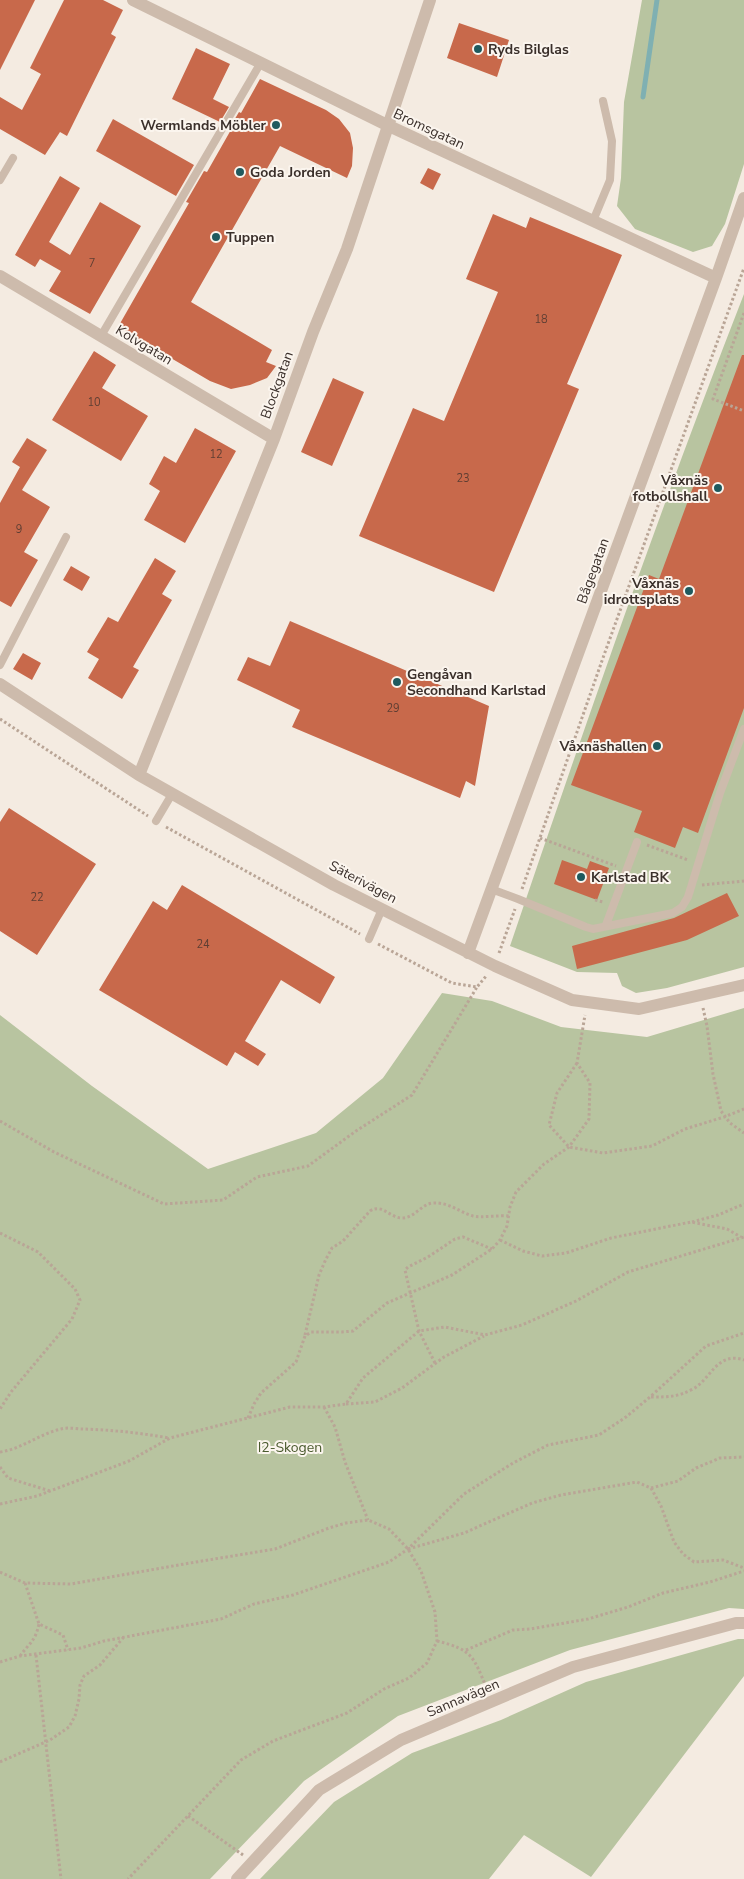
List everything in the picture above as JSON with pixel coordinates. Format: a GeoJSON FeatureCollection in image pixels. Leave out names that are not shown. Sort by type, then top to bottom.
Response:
{"type":"FeatureCollection","features":[{"type":"Feature","properties":{"kind":"street","name":"Bromsgatan"},"geometry":{"type":"LineString","coordinates":[[133,0],[389,126],[716,278]]}},
{"type":"Feature","properties":{"kind":"street","name":"Blockgatan"},"geometry":{"type":"LineString","coordinates":[[139,775],[274,439],[313,332],[348,248],[430,0]]}},
{"type":"Feature","properties":{"kind":"street","name":"Bågegatan"},"geometry":{"type":"LineString","coordinates":[[468,953],[744,198]]}},
{"type":"Feature","properties":{"kind":"street","name":"Kolvgatan"},"geometry":{"type":"LineString","coordinates":[[0,276],[274,439]]}},
{"type":"Feature","properties":{"kind":"street","name":"Säterivägen"},"geometry":{"type":"LineString","coordinates":[[0,684],[139,775],[334,885],[468,953],[572,1000],[639,1010],[744,985]]}},
{"type":"Feature","properties":{"kind":"street","name":"Sannavägen"},"geometry":{"type":"LineString","coordinates":[[237,1879],[319,1790],[401,1740],[573,1667],[736,1623],[744,1623]]}},
{"type":"Feature","properties":{"kind":"lane"},"geometry":{"type":"LineString","coordinates":[[100,336],[260,64]]}},
{"type":"Feature","properties":{"kind":"lane"},"geometry":{"type":"LineString","coordinates":[[593,221],[610,180],[612,141],[603,101]]}},
{"type":"Feature","properties":{"kind":"lane"},"geometry":{"type":"LineString","coordinates":[[0,180],[13,158]]}},
{"type":"Feature","properties":{"kind":"lane"},"geometry":{"type":"LineString","coordinates":[[0,665],[66,537]]}},
{"type":"Feature","properties":{"kind":"lane"},"geometry":{"type":"LineString","coordinates":[[491,889],[593,929],[673,913],[682,907],[691,887],[744,729]]}},
{"type":"Feature","properties":{"kind":"lane"},"geometry":{"type":"LineString","coordinates":[[156,821],[172,794]]}},
{"type":"Feature","properties":{"kind":"lane"},"geometry":{"type":"LineString","coordinates":[[606,925],[637,842]]}},
{"type":"Feature","properties":{"kind":"lane"},"geometry":{"type":"LineString","coordinates":[[369,938],[382,909]]}},
{"type":"Feature","properties":{"kind":"path"},"geometry":{"type":"LineString","coordinates":[[0,1121],[54,1152],[164,1204],[223,1200],[257,1177],[308,1166],[356,1131],[412,1095],[477,986],[495,966],[744,268]]}},
{"type":"Feature","properties":{"kind":"path"},"geometry":{"type":"LineString","coordinates":[[744,313],[713,399],[744,411]]}},
{"type":"Feature","properties":{"kind":"path"},"geometry":{"type":"LineString","coordinates":[[0,719],[156,821],[452,983],[477,986]]}},
{"type":"Feature","properties":{"kind":"path"},"geometry":{"type":"LineString","coordinates":[[540,838],[626,870]]}},
{"type":"Feature","properties":{"kind":"path"},"geometry":{"type":"LineString","coordinates":[[637,842],[698,864]]}},
{"type":"Feature","properties":{"kind":"path"},"geometry":{"type":"LineString","coordinates":[[691,887],[744,881]]}},
{"type":"Feature","properties":{"kind":"path"},"geometry":{"type":"LineString","coordinates":[[699,996],[707,1026],[713,1074],[721,1111],[724,1117],[744,1133]]}},
{"type":"Feature","properties":{"kind":"path"},"geometry":{"type":"LineString","coordinates":[[588,1002],[577,1063],[557,1093],[548,1126],[569,1147],[603,1153],[652,1146],[684,1129],[744,1109]]}},
{"type":"Feature","properties":{"kind":"path"},"geometry":{"type":"LineString","coordinates":[[305,1336],[311,1332],[353,1330],[387,1303],[452,1275],[492,1249],[500,1240],[507,1226],[510,1207],[516,1192],[544,1164],[569,1147],[589,1119],[590,1083],[577,1063]]}},
{"type":"Feature","properties":{"kind":"path"},"geometry":{"type":"LineString","coordinates":[[248,1418],[261,1393],[296,1362],[305,1336],[319,1275],[332,1248],[343,1241],[370,1211],[380,1208],[397,1218],[404,1218],[412,1217],[429,1203],[444,1203],[472,1216],[509,1216]]}},
{"type":"Feature","properties":{"kind":"path"},"geometry":{"type":"LineString","coordinates":[[500,1240],[522,1251],[542,1256],[566,1253],[611,1238],[718,1215],[744,1204]]}},
{"type":"Feature","properties":{"kind":"path"},"geometry":{"type":"LineString","coordinates":[[691,1222],[727,1230],[743,1237]]}},
{"type":"Feature","properties":{"kind":"path"},"geometry":{"type":"LineString","coordinates":[[0,1233],[38,1252],[75,1289],[80,1300],[72,1319],[34,1362],[0,1409]]}},
{"type":"Feature","properties":{"kind":"path"},"geometry":{"type":"LineString","coordinates":[[435,1362],[419,1331],[405,1270],[455,1239],[463,1237],[492,1249]]}},
{"type":"Feature","properties":{"kind":"path"},"geometry":{"type":"LineString","coordinates":[[0,1504],[37,1496],[129,1461],[170,1438],[290,1407],[324,1407],[375,1402],[402,1388],[435,1362],[485,1335],[522,1325],[576,1301],[628,1272],[743,1237]]}},
{"type":"Feature","properties":{"kind":"path"},"geometry":{"type":"LineString","coordinates":[[346,1404],[363,1378],[419,1331],[445,1327],[485,1335]]}},
{"type":"Feature","properties":{"kind":"path"},"geometry":{"type":"LineString","coordinates":[[0,1662],[20,1656],[81,1648],[123,1637],[221,1620],[254,1604],[293,1594],[389,1562],[408,1549],[464,1494],[513,1462],[548,1445],[599,1435],[626,1417],[706,1346],[744,1333]]}},
{"type":"Feature","properties":{"kind":"path"},"geometry":{"type":"LineString","coordinates":[[650,1397],[675,1397],[695,1388],[713,1368],[723,1362],[735,1357],[744,1360]]}},
{"type":"Feature","properties":{"kind":"path"},"geometry":{"type":"LineString","coordinates":[[324,1407],[335,1427],[345,1462],[368,1520]]}},
{"type":"Feature","properties":{"kind":"path"},"geometry":{"type":"LineString","coordinates":[[0,1452],[11,1450],[35,1438],[63,1428],[114,1430],[170,1438]]}},
{"type":"Feature","properties":{"kind":"path"},"geometry":{"type":"LineString","coordinates":[[408,1549],[464,1533],[532,1502],[560,1495],[636,1482],[651,1488],[678,1481],[696,1468],[720,1458],[744,1457]]}},
{"type":"Feature","properties":{"kind":"path"},"geometry":{"type":"LineString","coordinates":[[0,1467],[8,1478],[51,1491]]}},
{"type":"Feature","properties":{"kind":"path"},"geometry":{"type":"LineString","coordinates":[[651,1488],[661,1506],[674,1542],[683,1554],[694,1562],[723,1560],[744,1569]]}},
{"type":"Feature","properties":{"kind":"path"},"geometry":{"type":"LineString","coordinates":[[0,1572],[25,1583],[71,1584],[276,1549],[329,1528],[368,1520],[389,1529],[408,1549],[421,1570],[435,1612],[437,1641],[427,1663],[409,1678],[384,1688],[347,1713],[273,1741],[241,1760],[128,1879]]}},
{"type":"Feature","properties":{"kind":"path"},"geometry":{"type":"LineString","coordinates":[[466,1650],[513,1630],[588,1619],[628,1607],[663,1593],[710,1582],[744,1569]]}},
{"type":"Feature","properties":{"kind":"path"},"geometry":{"type":"LineString","coordinates":[[20,1656],[26,1647],[33,1642],[39,1624],[25,1583]]}},
{"type":"Feature","properties":{"kind":"path"},"geometry":{"type":"LineString","coordinates":[[39,1624],[63,1634],[68,1650]]}},
{"type":"Feature","properties":{"kind":"path"},"geometry":{"type":"LineString","coordinates":[[0,1762],[45,1742],[69,1727],[75,1716],[80,1685],[84,1676],[100,1665],[123,1637]]}},
{"type":"Feature","properties":{"kind":"path"},"geometry":{"type":"LineString","coordinates":[[437,1641],[466,1650],[477,1664],[492,1702]]}},
{"type":"Feature","properties":{"kind":"path"},"geometry":{"type":"LineString","coordinates":[[36,1655],[61,1879]]}},
{"type":"Feature","properties":{"kind":"path"},"geometry":{"type":"LineString","coordinates":[[188,1816],[252,1862]]}},
{"type":"Feature","properties":{"kind":"green space"},"geometry":{"type":"Polygon","coordinates":[[[642,0],[744,0],[744,164],[725,224],[712,246],[693,252],[635,229],[617,206],[621,178],[624,102],[642,0]]]}},
{"type":"Feature","properties":{"kind":"green space","name":"Våxnäs idrottsplats"},"geometry":{"type":"Polygon","coordinates":[[[744,294],[744,967],[667,988],[636,993],[622,986],[617,973],[577,972],[510,946],[623,619],[682,456],[744,294]]]}},
{"type":"Feature","properties":{"kind":"green space","name":"I2-Skogen"},"geometry":{"type":"Polygon","coordinates":[[[442,993],[492,1001],[561,1027],[647,1037],[744,1008],[744,1609],[729,1608],[570,1650],[398,1716],[304,1781],[210,1879],[0,1879],[0,1015],[92,1086],[208,1169],[316,1133],[383,1078],[442,993]]]}},
{"type":"Feature","properties":{"kind":"green space"},"geometry":{"type":"Polygon","coordinates":[[[738,1639],[744,1639],[744,1676],[591,1877],[524,1835],[489,1879],[260,1879],[334,1802],[412,1753],[501,1720],[586,1682],[738,1639]]]}},
{"type":"Feature","properties":{"kind":"building"},"geometry":{"type":"Polygon","coordinates":[[[0,0],[35,0],[0,70],[0,0]]]}},
{"type":"Feature","properties":{"kind":"building"},"geometry":{"type":"Polygon","coordinates":[[[64,0],[103,0],[123,10],[111,34],[116,37],[67,136],[60,132],[45,155],[0,129],[0,97],[22,110],[41,74],[30,68],[64,0]]]}},
{"type":"Feature","properties":{"kind":"building","name":"Ryds Bilglas"},"geometry":{"type":"Polygon","coordinates":[[[459,23],[509,40],[497,77],[447,58],[459,23]]]}},
{"type":"Feature","properties":{"kind":"building"},"geometry":{"type":"Polygon","coordinates":[[[196,48],[230,64],[213,99],[229,107],[220,122],[172,99],[196,48]]]}},
{"type":"Feature","properties":{"kind":"building"},"geometry":{"type":"Polygon","coordinates":[[[260,79],[326,110],[339,119],[350,133],[353,148],[352,166],[347,178],[280,146],[191,302],[272,350],[266,362],[276,366],[267,378],[250,385],[231,389],[210,381],[118,327],[189,203],[186,202],[204,171],[207,172],[232,128],[230,127],[239,112],[241,113],[260,79]]]}},
{"type":"Feature","properties":{"kind":"building"},"geometry":{"type":"Polygon","coordinates":[[[113,119],[194,165],[176,196],[96,151],[113,119]]]}},
{"type":"Feature","properties":{"kind":"building"},"geometry":{"type":"Polygon","coordinates":[[[428,168],[441,174],[433,190],[420,183],[428,168]]]}},
{"type":"Feature","properties":{"kind":"building"},"geometry":{"type":"Polygon","coordinates":[[[60,176],[80,188],[49,242],[70,255],[100,202],[141,226],[90,314],[49,291],[61,271],[40,259],[35,267],[15,255],[60,176]]]}},
{"type":"Feature","properties":{"kind":"building"},"geometry":{"type":"Polygon","coordinates":[[[493,214],[526,228],[530,217],[622,255],[567,384],[579,389],[494,592],[359,536],[413,408],[444,421],[498,292],[466,279],[493,214]]]}},
{"type":"Feature","properties":{"kind":"building"},"geometry":{"type":"Polygon","coordinates":[[[94,351],[116,365],[102,388],[148,416],[121,461],[52,420],[94,351]]]}},
{"type":"Feature","properties":{"kind":"building","name":"Våxnäshallen"},"geometry":{"type":"Polygon","coordinates":[[[742,355],[744,355],[744,708],[698,833],[683,827],[675,848],[634,832],[642,811],[571,785],[649,575],[659,579],[742,355]]]}},
{"type":"Feature","properties":{"kind":"building"},"geometry":{"type":"Polygon","coordinates":[[[333,378],[364,392],[332,466],[301,452],[333,378]]]}},
{"type":"Feature","properties":{"kind":"building"},"geometry":{"type":"Polygon","coordinates":[[[195,428],[236,451],[185,543],[144,520],[160,491],[149,484],[164,456],[176,463],[195,428]]]}},
{"type":"Feature","properties":{"kind":"building"},"geometry":{"type":"Polygon","coordinates":[[[27,438],[47,450],[22,490],[50,507],[24,552],[38,560],[11,607],[0,601],[0,503],[20,467],[12,462],[27,438]]]}},
{"type":"Feature","properties":{"kind":"building"},"geometry":{"type":"Polygon","coordinates":[[[155,558],[176,571],[162,594],[172,600],[133,667],[139,670],[122,699],[88,678],[99,659],[87,652],[108,617],[118,622],[155,558]]]}},
{"type":"Feature","properties":{"kind":"building"},"geometry":{"type":"Polygon","coordinates":[[[71,566],[90,577],[82,591],[63,580],[71,566]]]}},
{"type":"Feature","properties":{"kind":"building"},"geometry":{"type":"Polygon","coordinates":[[[290,621],[489,706],[475,786],[466,781],[460,798],[292,727],[300,710],[237,680],[248,657],[270,666],[290,621]]]}},
{"type":"Feature","properties":{"kind":"building"},"geometry":{"type":"Polygon","coordinates":[[[23,653],[41,663],[32,680],[13,669],[23,653]]]}},
{"type":"Feature","properties":{"kind":"building"},"geometry":{"type":"Polygon","coordinates":[[[9,808],[96,864],[37,955],[0,931],[0,822],[9,808]]]}},
{"type":"Feature","properties":{"kind":"building","name":"Karlstad BK"},"geometry":{"type":"Polygon","coordinates":[[[562,860],[587,869],[590,861],[609,868],[597,900],[554,884],[562,860]]]}},
{"type":"Feature","properties":{"kind":"building"},"geometry":{"type":"Polygon","coordinates":[[[182,885],[335,977],[320,1004],[281,980],[245,1041],[266,1054],[258,1066],[235,1052],[227,1066],[99,990],[153,901],[167,910],[182,885]]]}},
{"type":"Feature","properties":{"kind":"building"},"geometry":{"type":"Polygon","coordinates":[[[727,893],[739,916],[687,940],[577,969],[572,946],[674,918],[727,893]]]}},
{"type":"Feature","properties":{"kind":"waterway"},"geometry":{"type":"LineString","coordinates":[[643,97],[657,0]]}},
{"type":"Feature","properties":{"kind":"place","name":"Ryds Bilglas"},"geometry":{"type":"Point","coordinates":[478,49]}},
{"type":"Feature","properties":{"kind":"place","name":"Wermlands Möbler"},"geometry":{"type":"Point","coordinates":[276,125]}},
{"type":"Feature","properties":{"kind":"place","name":"Goda Jorden"},"geometry":{"type":"Point","coordinates":[240,172]}},
{"type":"Feature","properties":{"kind":"place","name":"Tuppen"},"geometry":{"type":"Point","coordinates":[216,237]}},
{"type":"Feature","properties":{"kind":"place","name":"Våxnäs fotbollshall"},"geometry":{"type":"Point","coordinates":[718,488]}},
{"type":"Feature","properties":{"kind":"place","name":"Våxnäs idrottsplats"},"geometry":{"type":"Point","coordinates":[689,591]}},
{"type":"Feature","properties":{"kind":"place","name":"Gengåvan Secondhand Karlstad"},"geometry":{"type":"Point","coordinates":[397,682]}},
{"type":"Feature","properties":{"kind":"place","name":"Våxnäshallen"},"geometry":{"type":"Point","coordinates":[657,746]}},
{"type":"Feature","properties":{"kind":"place","name":"Karlstad BK"},"geometry":{"type":"Point","coordinates":[581,877]}}]}
